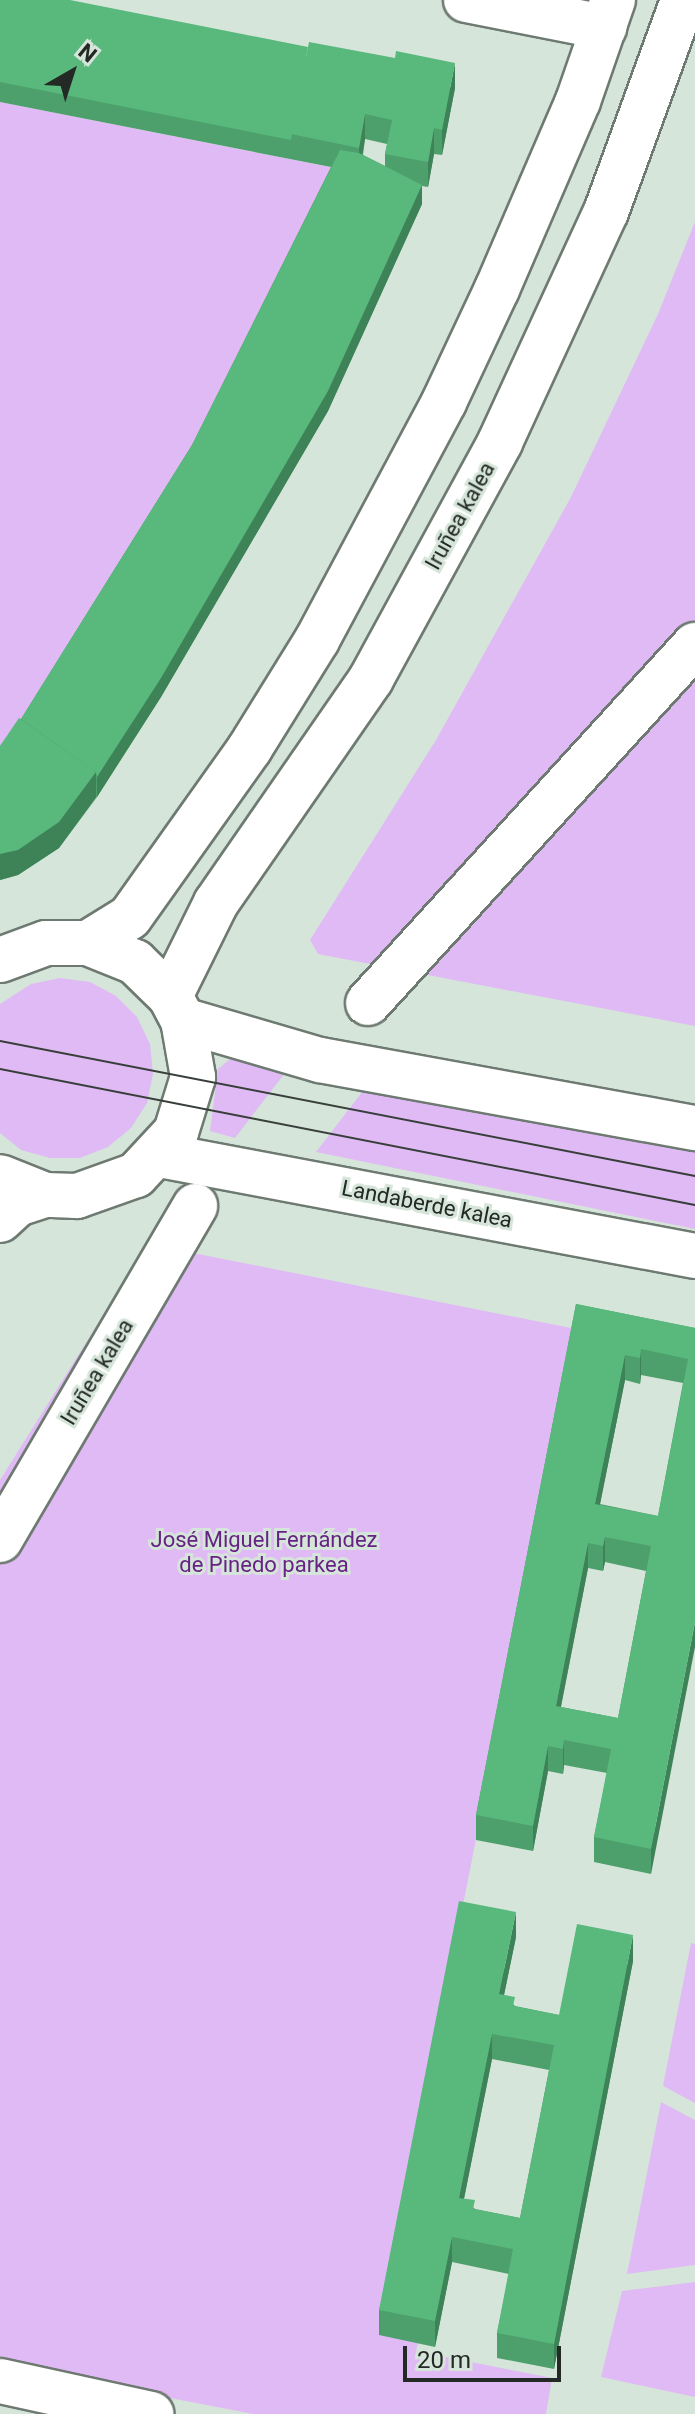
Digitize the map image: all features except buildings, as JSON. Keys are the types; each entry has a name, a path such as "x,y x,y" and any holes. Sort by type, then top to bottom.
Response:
{"street":[{"path":"88,943 130,917 250,748 317,640 444,402 497,289 608,14 466,0"},
{"name":"Iruñea kalea","path":"177,1008 216,903 371,679 500,442 606,212 683,0"},
{"path":"368,1003 594,762 695,645"},
{"path":"0,960 46,943 88,943 135,962 177,1008 320,1060 695,1128"},
{"path":"0,1220 17,1204 45,1195 107,1189 136,1175 159,1155 188,1106 193,1077 177,1008"},
{"name":"Landaberde kalea","path":"159,1155 695,1256"},
{"path":"0,1177 45,1195"},
{"name":"Iruñea kalea","path":"0,1540 195,1206"},
{"path":"0,2381 151,2414"}],"green space":[{"path":"0,102 340,169 245,366 0,771"},
{"path":"695,222 695,1026 318,954 310,940 436,740 571,497 658,314"},
{"path":"60,978 90,982 116,996 137,1017 150,1044 153,1074 147,1103 131,1128 108,1147 80,1158 50,1158 21,1150 0,1133 0,1004 31,984"},
{"path":"230,1059 288,1069 235,1138 210,1131 218,1069"},
{"path":"366,1087 695,1152 695,1229 316,1152"},
{"name":"José Miguel Fernández de Pinedo parkea","path":"148,1244 576,1329 379,2334 418,2343 416,2351 552,2378 546,2414 253,2414 0,2365 0,1480"},
{"path":"691,1943 695,1944 695,2103 663,2086"},
{"path":"661,2102 695,2120 695,2265 627,2274"},
{"path":"695,2282 695,2397 601,2377 622,2291"}],"tram line":[{"path":"0,1041 695,1176"},
{"path":"0,1069 695,1205"}]}
